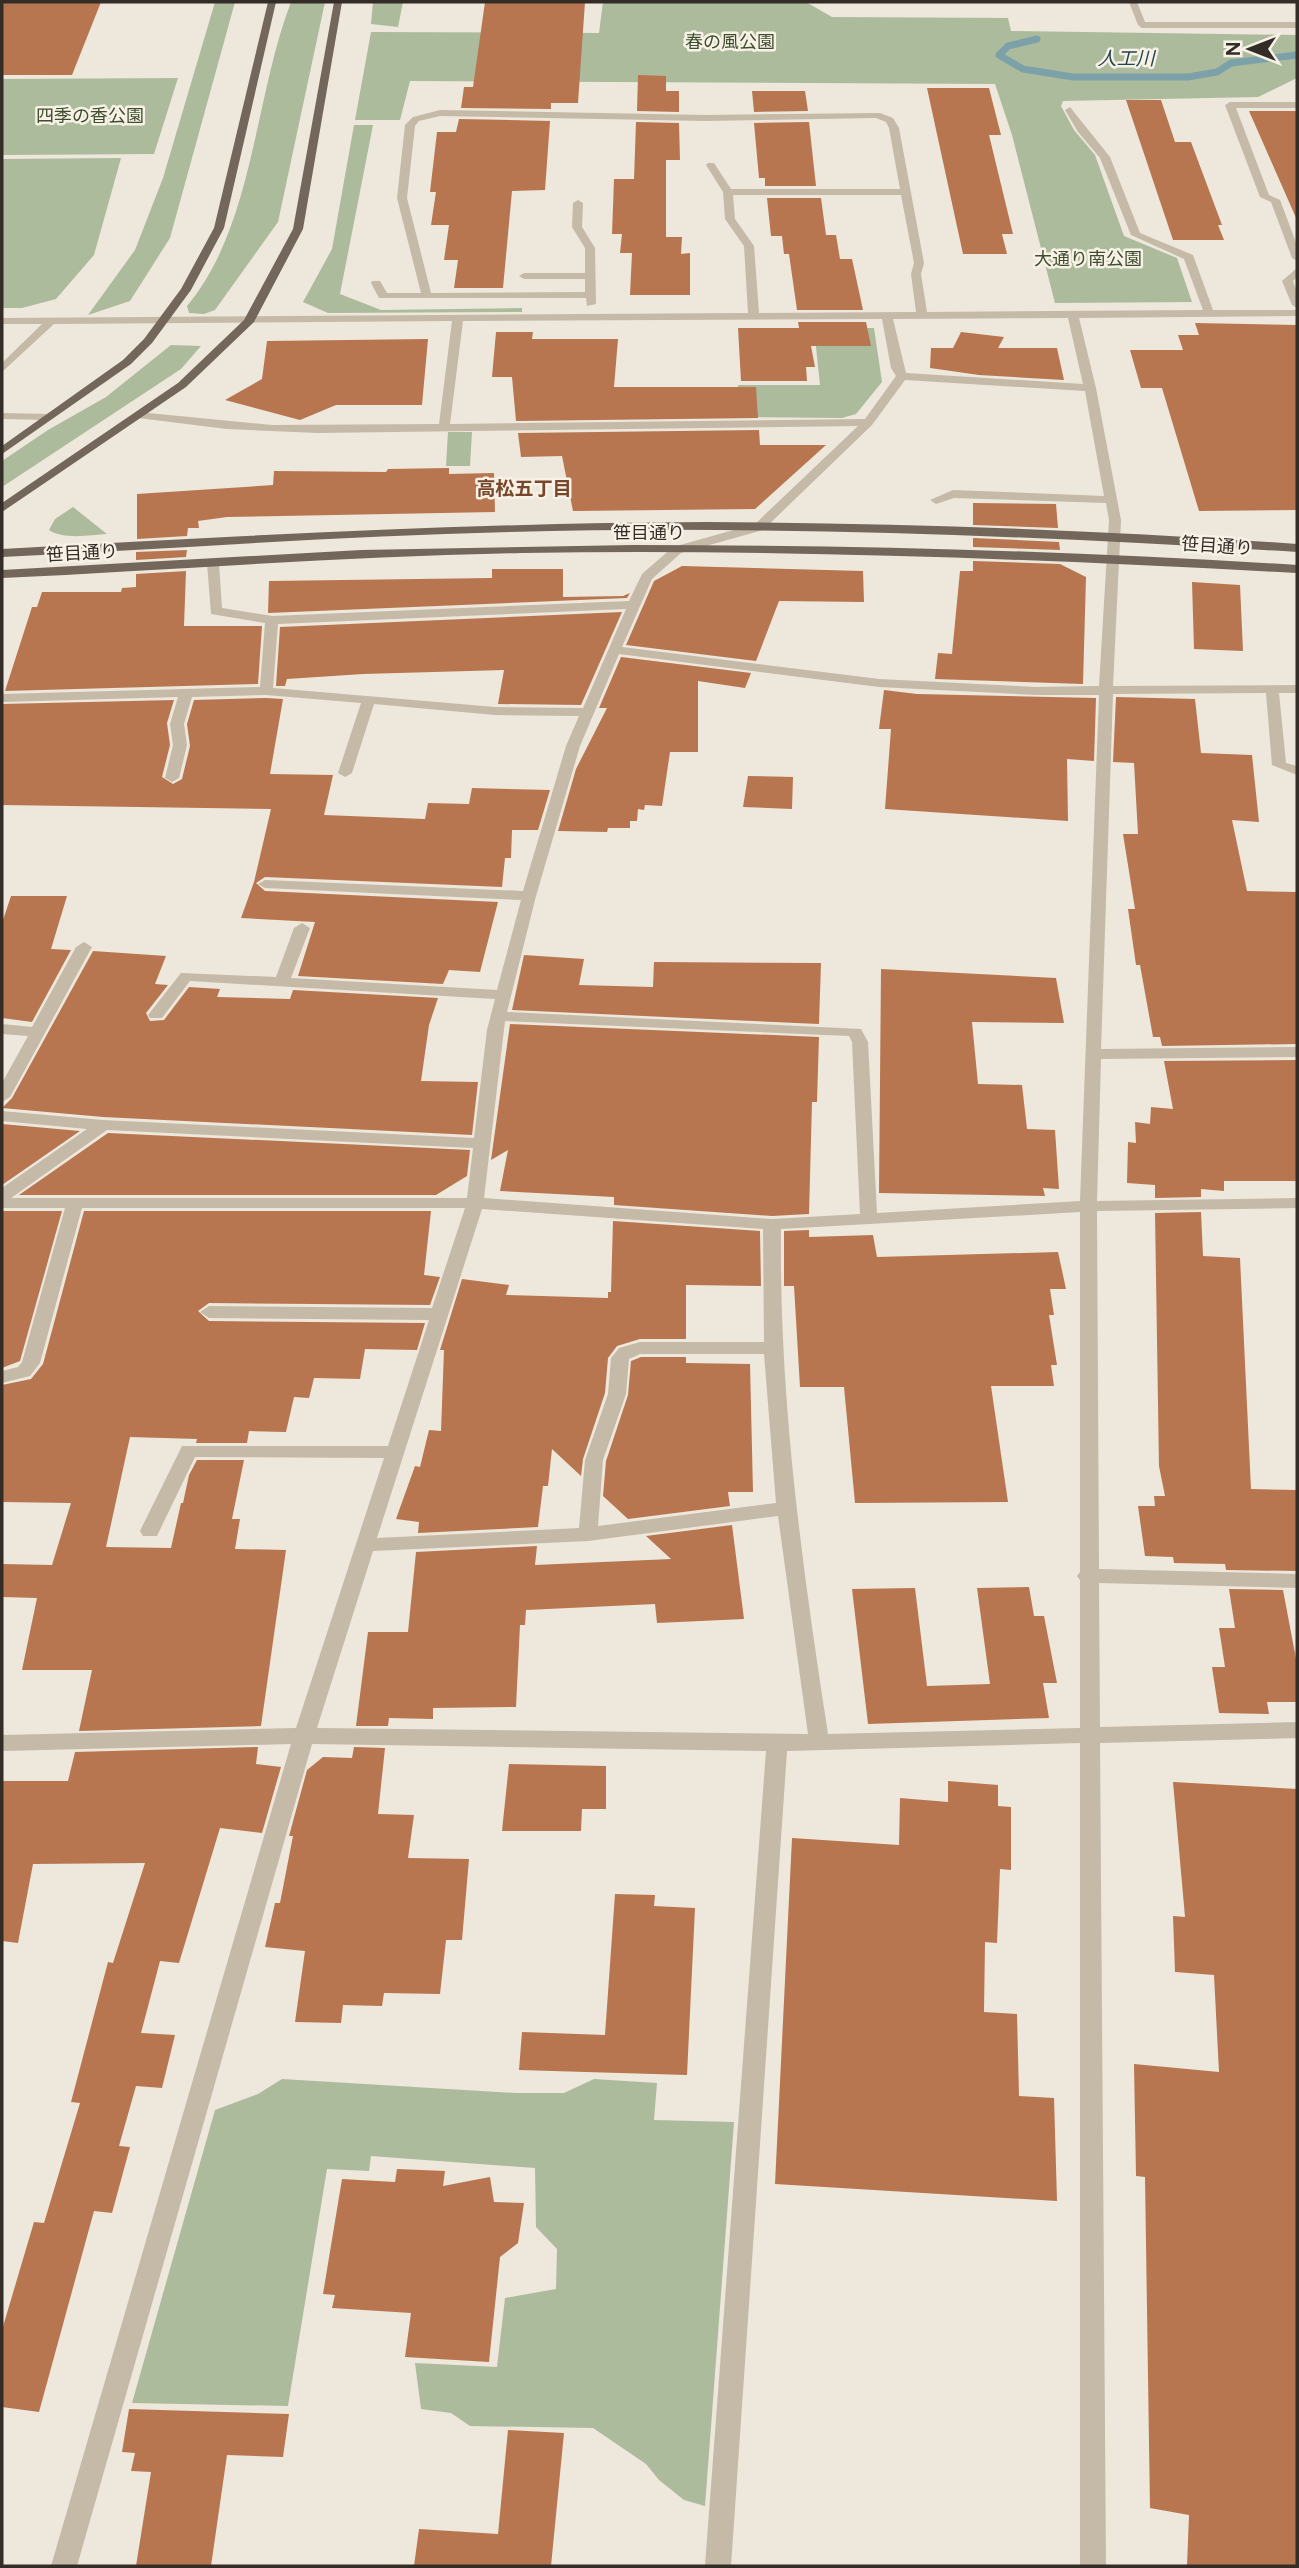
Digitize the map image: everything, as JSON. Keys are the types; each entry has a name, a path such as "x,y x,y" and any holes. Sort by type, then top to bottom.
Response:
{"main road":[{"path":"2,451 127,362 186,290 219,228 272,2"},
{"path":"2,508 182,385 250,322 298,229 338,2"},
{"name":"笹目通り","path":"2,553 428,531 759,527 1115,536 1297,548"},
{"name":"笹目通り","path":"2,574 408,552 677,550 895,550 1114,557 1297,569"}],"street":[{"path":"1133,2 1142,25 1297,25"},
{"path":"1297,105 1230,105 1265,197 1275,200 1297,258"},
{"path":"1070,110 1081,130 1105,157 1136,235 1189,257 1209,313"},
{"path":"427,296 402,198 411,125 427,115 706,118 877,115 890,120 894,128 919,263 916,274 922,314"},
{"path":"712,165 728,192 730,219 749,246 754,316"},
{"path":"728,192 905,191"},
{"path":"578,203 577,227 590,248 590,318"},
{"path":"1297,271 1287,281 1297,305"},
{"path":"524,276 592,276"},
{"path":"376,283 383,296 591,295"},
{"path":"1072,313 1090,388 1115,536 1106,690 1088,1206 1087,1576 1093,2566"},
{"path":"2,321 250,322 887,314 1297,313"},
{"path":"887,314 897,369 902,376"},
{"path":"444,427 458,320"},
{"path":"2,369 51,321"},
{"path":"902,376 1090,388"},
{"path":"64,2566 304,1737 475,1203 499,1016 529,896 573,746 617,650 646,577 677,550 759,527 868,423 902,376"},
{"path":"138,415 240,427 444,427 644,422 868,423"},
{"path":"2,416 49,417"},
{"path":"936,500 953,494 1111,500"},
{"path":"214,563 216,611 272,620 635,606"},
{"path":"266,691 272,620"},
{"path":"617,650 879,683 1036,691 1297,689"},
{"path":"1272,689 1279,765 1297,771"},
{"path":"2,698 266,691 495,711 588,712"},
{"path":"172,778 180,745 177,723 186,693"},
{"path":"345,773 369,699"},
{"path":"265,884 529,896"},
{"path":"282,982 302,928"},
{"path":"2,1097 85,947"},
{"path":"156,1015 186,976 504,995"},
{"path":"499,1016 855,1032 860,1042 869,1216"},
{"path":"2,1029 37,1032"},
{"path":"1094,1054 1297,1052"},
{"path":"2,1116 103,1125 482,1143"},
{"path":"2,1196 103,1125"},
{"path":"2,1203 475,1203 772,1224 869,1216 1088,1206 1297,1203"},
{"path":"2,1377 24,1372 31,1363 75,1204"},
{"path":"772,1224 769,1309 784,1510 819,1740"},
{"path":"209,1312 440,1314"},
{"path":"588,1534 594,1460 617,1394 620,1358 625,1352 640,1348 772,1348"},
{"path":"150,1531 190,1451 395,1451"},
{"path":"365,1545 588,1534 784,1510"},
{"path":"1087,1576 1297,1581"},
{"path":"2,1743 304,1737 777,1743 1297,1730"},
{"path":"718,2566 777,1743"}],"green space":[{"path":"215,2 235,2 170,238 130,301 88,315 135,250 163,178"},
{"path":"291,2 325,2 278,222 215,310 204,314 189,313 187,306 209,274 240,200 279,39"},
{"path":"373,2 403,2 398,27 371,24"},
{"name":"春の風公園","path":"603,2 806,2 832,17 1008,18 1011,31 1297,35 1297,78 1258,97 1063,101 1061,106 1074,130 1095,155 1124,236 1177,258 1192,302 1055,303 1012,135 995,84 410,81 400,120 355,120 371,32 599,33"},
{"name":"四季の香公園","path":"178,78 154,154 2,155 2,79"},
{"path":"354,125 373,125 340,294 381,310 522,308 522,312 328,313 303,302 332,249"},
{"path":"121,158 94,255 56,299 22,308 2,308 2,159"},
{"path":"814,328 874,328 882,382 856,414 842,418 740,417 738,385 820,385"},
{"path":"171,345 201,346 181,369 2,487 2,461 48,430 106,397"},
{"path":"448,432 472,432 470,466 446,466"},
{"path":"73,507 107,534 69,536 49,530 55,519"},
{"path":"282,2079 516,2093 564,2093 594,2079 657,2083 654,2120 734,2122 705,2506 684,2500 659,2480 646,2464 593,2428 470,2426 451,2413 421,2409 415,2363 497,2367 505,2298 556,2289 557,2249 536,2227 535,2168 371,2156 369,2171 327,2169 288,2406 132,2403 215,2110 258,2094"}],"building":[{"path":"2,2 101,2 72,75 2,75"},
{"path":"485,2 585,2 578,103 551,103 551,109 461,108 464,87 473,87"},
{"path":"638,75 666,76 666,91 679,91 679,112 637,111"},
{"path":"927,88 989,88 1001,135 989,135 1013,234 1002,234 1007,254 963,254"},
{"path":"752,91 805,91 808,111 754,112"},
{"path":"1126,100 1161,100 1175,142 1191,142 1222,225 1218,225 1224,240 1173,240"},
{"path":"1249,111 1297,111 1297,220"},
{"path":"459,119 550,121 545,190 512,191 503,288 454,288 458,260 444,260 449,225 431,225 436,192 430,192 437,132 456,132"},
{"path":"636,122 679,123 680,160 666,160 666,237 682,237 681,254 690,253 690,295 630,295 632,253 620,253 622,234 612,234 614,179 634,179"},
{"path":"809,122 816,186 765,186 765,178 759,178 754,123"},
{"path":"767,198 821,198 826,235 836,235 840,259 852,259 863,310 797,310 789,254 784,254 782,236 771,236"},
{"path":"798,322 866,322 871,346 811,346 815,367 806,367 807,381 741,381 738,328 799,328"},
{"path":"1195,323 1297,325 1297,510 1199,511 1162,388 1141,388 1130,350 1183,350 1178,335 1199,335"},
{"path":"496,332 533,332 532,339 618,339 614,387 756,387 758,418 516,421 512,377 492,377"},
{"path":"961,332 1004,337 998,348 1057,348 1064,380 979,375 930,368 931,348 953,348"},
{"path":"428,339 422,405 336,405 300,420 225,400 262,379 267,341"},
{"path":"759,430 760,445 826,445 755,509 573,511 562,456 521,457 518,433"},
{"path":"449,468 449,474 494,473 495,512 227,517 198,521 199,528 188,528 187,536 137,539 137,494 273,485 274,471 386,472 388,469"},
{"path":"973,503 1056,504 1058,528 973,525"},
{"path":"973,538 1059,542 1060,550 973,547"},
{"path":"187,550 186,557 136,560 136,552"},
{"path":"973,561 1060,564 1086,577 1083,684 935,679 938,653 952,654 960,571 973,571"},
{"path":"682,566 863,571 864,602 779,601 756,661 626,645 654,581"},
{"path":"492,569 563,569 563,597 623,596 630,593 627,598 268,613 269,581 492,578"},
{"path":"186,571 184,626 262,626 258,684 5,691 32,607 37,607 42,592 121,592 122,588 136,587 136,574"},
{"path":"1192,582 1240,585 1243,651 1194,649"},
{"path":"622,612 581,705 498,704 504,670 287,679 285,686 276,686 280,627"},
{"path":"621,657 751,673 745,688 698,681 698,752 670,752 662,806 645,805 644,810 638,809 637,821 630,821 630,828 608,828 607,832 558,831 576,769 607,708 599,708"},
{"path":"884,690 917,694 1096,698 1094,761 1067,759 1068,821 885,809 891,729 879,729"},
{"path":"1116,697 1195,699 1201,753 1252,755 1259,822 1232,820 1247,891 1297,892 1297,1044 1162,1046 1160,1037 1153,1037 1140,965 1136,965 1128,909 1135,909 1123,834 1138,834 1134,763 1113,762"},
{"path":"283,699 270,774 333,775 324,815 425,819 428,803 469,804 472,788 550,790 538,830 512,830 511,858 505,858 502,887 265,877 256,883 265,891 498,902 480,972 449,970 443,984 298,976 315,922 241,918 254,882 271,809 2,805 2,704 174,700 167,723 170,745 162,777 173,784 182,779 190,746 187,724 194,700"},
{"path":"748,776 793,777 792,809 743,807"},
{"path":"11,896 67,896 51,949 71,950 32,1022 2,1018 2,923"},
{"path":"93,951 166,956 155,984 168,985 146,1013 150,1021 164,1020 189,987 220,989 217,997 290,999 293,990 438,998 429,1025 421,1081 478,1082 472,1135 103,1117 2,1108 12,1098"},
{"path":"524,955 584,959 579,985 653,987 654,962 821,963 819,1024 512,1010"},
{"path":"881,969 1056,978 1064,1023 972,1022 978,1084 1022,1085 1027,1129 1055,1130 1059,1189 1043,1188 1045,1196 879,1193"},
{"path":"510,1024 819,1037 817,1102 812,1102 809,1214 772,1216 614,1205 614,1197 500,1191 508,1150 491,1160"},
{"path":"1297,1060 1297,1181 1224,1181 1224,1191 1201,1189 1201,1197 1155,1198 1155,1185 1127,1183 1128,1142 1136,1143 1135,1122 1150,1124 1151,1107 1173,1109 1164,1061"},
{"path":"2,1124 80,1131 2,1185"},
{"path":"108,1133 470,1150 467,1176 436,1195 19,1195"},
{"path":"2,1211 62,1211 20,1361 2,1368"},
{"path":"84,1211 431,1211 424,1275 440,1277 430,1305 209,1303 198,1311 209,1321 425,1323 417,1350 365,1349 360,1379 314,1378 309,1398 294,1397 286,1432 249,1431 247,1443 196,1443 197,1439 130,1437 106,1547 171,1548 189,1475 197,1460 244,1460 232,1519 240,1519 235,1549 286,1550 261,1726 79,1731 92,1670 22,1670 37,1598 2,1597 2,1564 52,1565 71,1503 2,1502 2,1385 31,1379 43,1364"},
{"path":"1201,1212 1203,1256 1240,1258 1251,1489 1297,1490 1297,1571 1226,1570 1225,1564 1174,1563 1173,1557 1145,1556 1138,1506 1155,1506 1154,1496 1165,1496 1159,1466 1155,1213"},
{"path":"613,1221 760,1231 761,1286 686,1285 686,1339 640,1339 617,1346 608,1358 605,1393 583,1459 581,1476 552,1449 548,1486 543,1486 538,1527 418,1533 419,1522 396,1519 415,1466 420,1467 429,1430 441,1431 444,1350 440,1350 462,1279 509,1285 506,1295 608,1298 608,1292 611,1292"},
{"path":"809,1230 809,1237 873,1235 877,1257 1058,1252 1066,1289 1050,1289 1054,1315 1049,1315 1057,1365 1051,1365 1054,1386 991,1386 1008,1502 855,1503 844,1387 800,1387 794,1286 784,1286 784,1231"},
{"path":"641,1357 686,1357 686,1363 750,1364 753,1492 728,1492 730,1506 628,1519 603,1496 606,1461 628,1395 631,1361"},
{"path":"732,1525 744,1619 657,1623 655,1604 526,1610 525,1625 520,1625 516,1707 433,1708 433,1719 389,1718 388,1726 356,1726 368,1632 408,1632 416,1552 537,1546 535,1565 671,1559 646,1536"},
{"path":"1029,1587 1034,1616 1044,1616 1057,1683 1043,1683 1049,1718 868,1724 852,1589 915,1588 927,1686 990,1684 977,1588"},
{"path":"1229,1589 1283,1590 1297,1664 1297,1702 1267,1702 1269,1714 1219,1713 1212,1667 1225,1667 1219,1628 1235,1628"},
{"path":"258,1747 256,1764 281,1767 262,1833 220,1828 179,1963 160,1961 141,2033 175,2035 162,2088 136,2086 119,2146 130,2147 112,2213 94,2211 39,2412 2,2407 2,2330 34,2222 44,2223 80,2103 71,2102 108,1962 113,1963 145,1863 33,1864 18,1943 2,1941 2,1781 68,1781 75,1752"},
{"path":"354,1747 385,1748 378,1814 414,1815 408,1858 469,1859 462,1940 446,1940 440,1994 384,1993 382,2006 343,2005 341,2023 295,2022 305,1951 265,1947 275,1903 280,1903 293,1836 289,1836 307,1770 323,1757 352,1758"},
{"path":"509,1764 606,1766 606,1809 582,1809 581,1831 502,1831"},
{"path":"948,1781 998,1785 998,1806 1011,1807 1011,1870 1000,1869 997,1943 985,1942 984,2012 1017,2014 1019,2096 1054,2098 1057,2201 775,2184 792,1838 899,1845 900,1798 948,1802"},
{"path":"1173,1782 1297,1789 1297,2566 1187,2566 1189,2515 1150,2508 1145,2177 1136,2176 1134,2064 1219,2072 1214,1975 1175,1972 1173,1916 1185,1917"},
{"path":"615,1894 655,1895 654,1906 695,1908 687,2075 519,2070 522,2032 605,2035"},
{"path":"397,2169 445,2171 443,2186 490,2177 494,2202 524,2203 518,2243 500,2257 489,2362 405,2357 411,2313 332,2308 335,2295 323,2294 342,2179 395,2182"},
{"path":"129,2409 289,2414 283,2457 227,2455 211,2566 136,2566 151,2472 131,2471 135,2453 122,2452"},
{"path":"508,2430 564,2433 551,2566 414,2566 419,2529 498,2534"}],"waterway":[{"name":"人工川","path":"1037,39 1008,46 999,55 1023,69 1073,77 1188,77 1217,72 1231,63 1297,55"}],"district":[{"name":"高松五丁目","path":"524,488"}],"park label":[{"name":"大通り南公園","path":"1088,259"}]}
